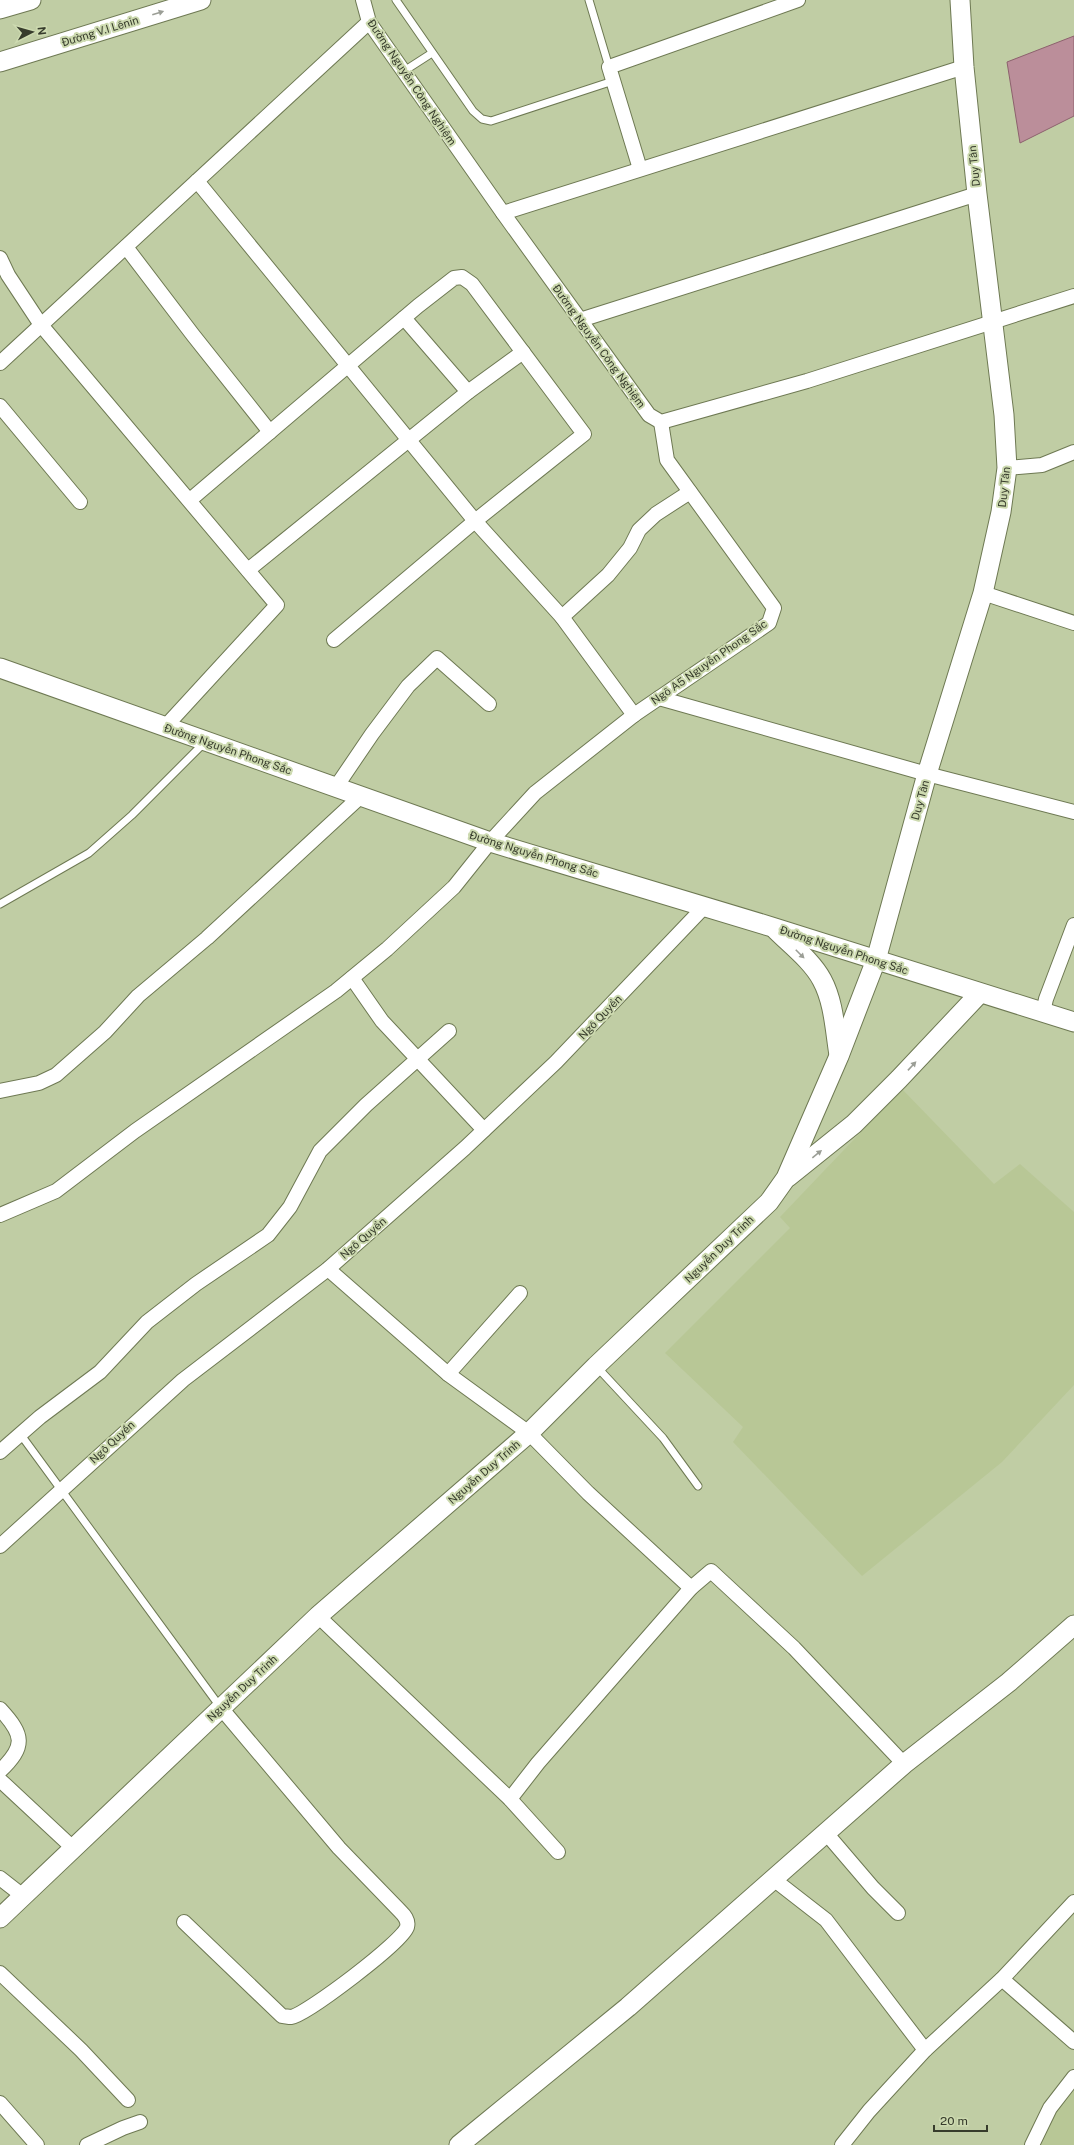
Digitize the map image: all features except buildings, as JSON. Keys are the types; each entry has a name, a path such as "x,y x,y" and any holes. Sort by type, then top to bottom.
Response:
{"street":[{"path":"0,9 31,0"},
{"name":"Đường Nguyễn Công Nghiệm","path":"363,0 370,22 503,213 649,415 661,422"},
{"path":"640,169 609,67 798,0"},
{"name":"Duy Tân","path":"876,960 927,774 983,593 1001,512 1007,468 1004,415 977,194 964,67 960,0"},
{"name":"Đường V.I Lênin","path":"0,62 190,2"},
{"path":"0,363 370,22"},
{"path":"503,213 964,67"},
{"path":"197,181 475,521 562,617 634,715"},
{"path":"580,320 977,194"},
{"path":"126,247 270,432"},
{"path":"0,258 8,275 41,325 277,605 165,727"},
{"path":"190,500 404,318 454,278 462,277 472,284 584,434 475,521 334,640"},
{"path":"661,422 807,381 1074,296"},
{"path":"404,318 468,392"},
{"path":"248,570 468,392 523,352"},
{"path":"0,406 80,502"},
{"name":"Ngõ A5 Nguyễn Phong Sắc","path":"0,1215 56,1191 135,1132 352,978 387,949 454,887 490,842 535,793 634,715 769,623 774,608 667,460 661,422"},
{"path":"1007,468 1042,465 1074,452"},
{"path":"562,617 608,575 630,548 639,530 656,514 690,492"},
{"path":"983,593 1074,623"},
{"path":"336,787 372,734 408,686 437,658 490,704"},
{"name":"Đường Nguyễn Phong Sắc","path":"0,668 490,842 705,906 1074,1022"},
{"path":"659,698 927,774 1074,812"},
{"path":"0,1091 39,1083 56,1075 105,1032 138,996 207,938 361,796"},
{"name":"Ngô Quyền","path":"0,1546 61,1491 129,1426 182,1380 328,1268 484,1130 556,1062 705,906"},
{"path":"1043,1012 1046,999 1074,925"},
{"path":"772,927 808,962 822,980 830,1006 839,1056"},
{"name":"Nguyễn Duy Trinh","path":"0,1918 318,1616 529,1433 596,1366 769,1202 786,1178 839,1056 876,960"},
{"path":"352,978 382,1022 416,1060 484,1130"},
{"path":"786,1178 854,1124 899,1079 980,993"},
{"path":"0,1452 40,1417 100,1372 147,1322 196,1284 268,1235 290,1207 320,1151 416,1060 449,1031"},
{"path":"328,1268 448,1374 529,1433 588,1493 691,1588"},
{"path":"448,1374 520,1293"},
{"path":"510,1799 538,1763 691,1588 711,1571 794,1648 904,1764"},
{"path":"318,1616 510,1799 558,1852"},
{"path":"459,2145 628,2007 772,1878 826,1833 904,1764 1009,1682 1074,1625"},
{"path":"184,1922 282,2016 292,2017 308,2009 379,1957 403,1935 408,1926 407,1919 339,1848 221,1708"},
{"path":"0,1709 16,1730 19,1740 18,1750 13,1758 0,1771"},
{"path":"0,1780 72,1848"},
{"path":"826,1833 873,1888 898,1913"},
{"path":"0,1878 23,1896"},
{"path":"772,1878 826,1920 925,2050"},
{"path":"842,2145 868,2111 925,2050 1002,1978 1074,1902"},
{"path":"0,1972 81,2050 128,2100"},
{"path":"1002,1978 1074,2042"},
{"path":"1032,2145 1050,2108 1074,2077"},
{"path":"0,2103 37,2145"},
{"path":"87,2145 123,2128 140,2122"}],"lane":[{"path":"396,0 473,112 482,119 492,121 613,81"},
{"path":"589,0 609,67"},
{"path":"404,71 432,53"},
{"path":"0,904 89,853 132,815 205,741"},
{"path":"596,1366 663,1438 698,1486"},
{"path":"20,1435 221,1708"}],"shaded area":[{"path":"902,1089 994,1184 1020,1164 1074,1212 1074,1385 1002,1462 862,1576 733,1442 743,1427 665,1353 790,1228 780,1217"},
{"path":"1074,2078 1074,2145 1025,2145 1051,2093 1065,2079"}]}
